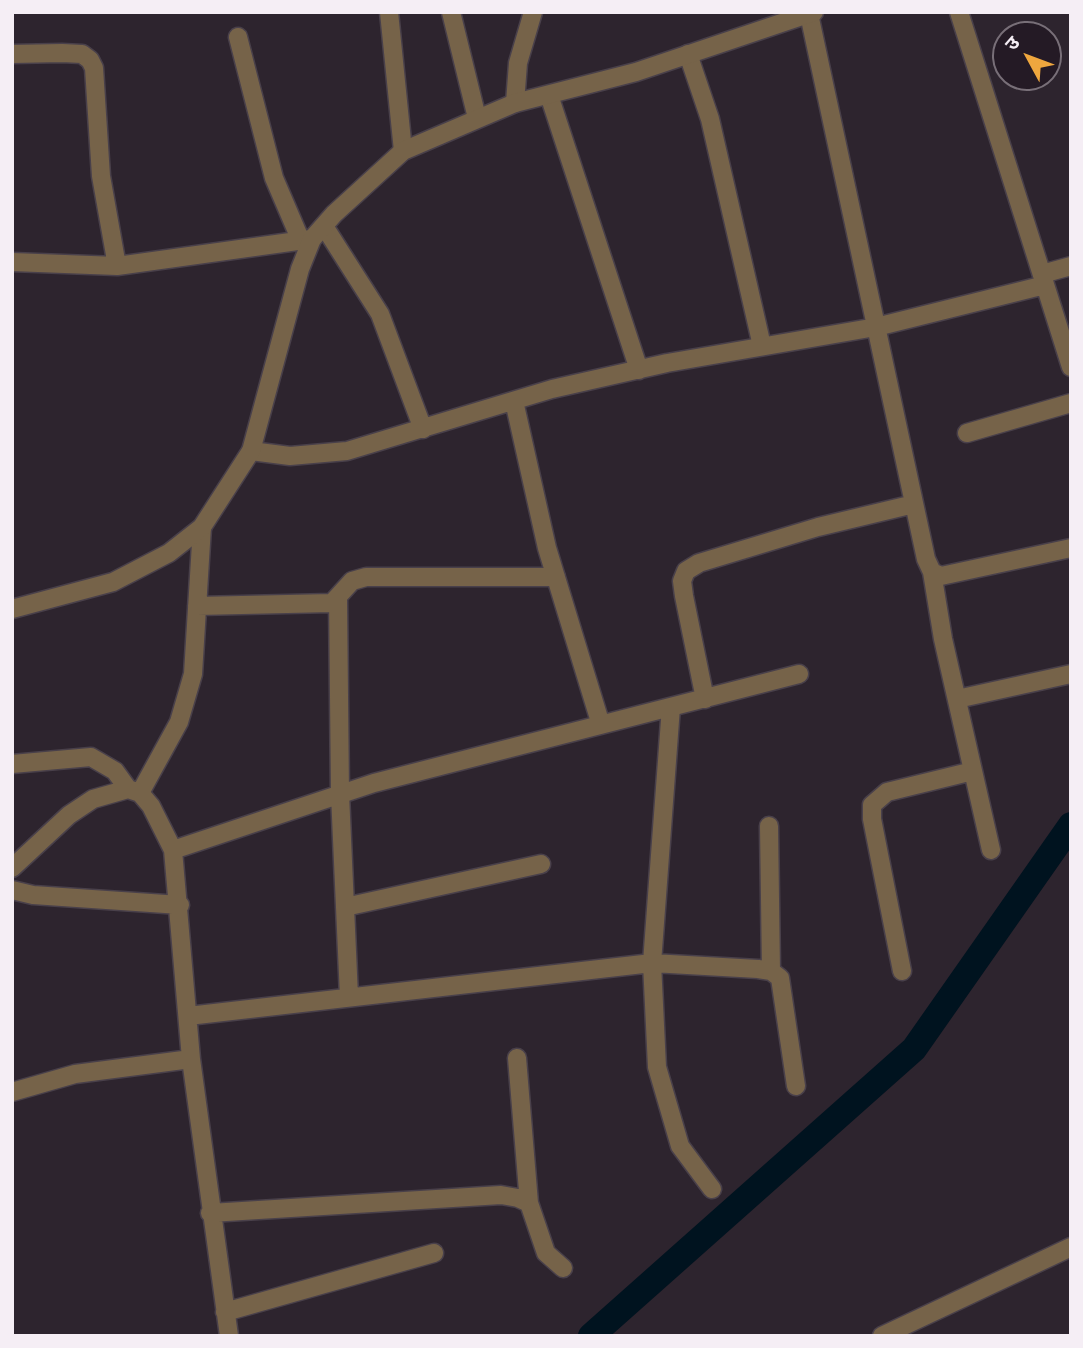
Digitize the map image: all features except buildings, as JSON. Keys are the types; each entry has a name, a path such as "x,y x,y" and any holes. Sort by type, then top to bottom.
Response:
{"street":[{"path":"389,12 403,151"},
{"path":"451,12 477,118"},
{"path":"515,103 517,63 533,12"},
{"path":"959,12 1071,367"},
{"path":"12,609 113,582 169,554 202,527 251,451 296,282 312,235 403,151 515,103 636,72 811,13 914,504 932,572 991,850"},
{"path":"238,37 274,178 312,235 380,314 423,429"},
{"path":"12,54 82,54 90,60 94,68 101,176 117,265"},
{"path":"688,54 710,119 762,346"},
{"path":"548,95 639,370"},
{"path":"12,262 117,265 312,235"},
{"path":"251,451 290,456 328,455 514,401 639,370 876,327 1044,279 1071,266"},
{"path":"514,401 556,577 601,725"},
{"path":"967,433 1071,402"},
{"path":"705,699 684,596 682,581 686,571 699,563 818,527 914,504"},
{"path":"12,868 69,815 93,799 134,791 179,722 193,674 202,527"},
{"path":"932,572 940,576 1071,548"},
{"path":"197,606 332,603 352,581 366,577 556,577"},
{"path":"338,597 340,794 349,997"},
{"path":"173,850 340,794 799,674"},
{"path":"957,699 1071,674"},
{"path":"671,707 652,963 657,1067 680,1146 712,1189"},
{"path":"12,764 91,757 115,771 151,806 173,850 180,905 191,1059 229,1336"},
{"path":"902,971 872,819 872,805 887,792 973,771"},
{"path":"769,826 771,971"},
{"path":"345,907 541,864"},
{"path":"12,890 33,895 180,905"},
{"path":"188,1016 652,963 771,971 780,978 783,988 796,1086"},
{"path":"517,1058 529,1203 546,1253 563,1268"},
{"path":"12,1092 75,1074 191,1059"},
{"path":"211,1213 501,1195 529,1203"},
{"path":"882,1336 1071,1247"},
{"path":"225,1312 434,1254"}],"waterway":[{"path":"591,1336 914,1049 1071,825"}]}
